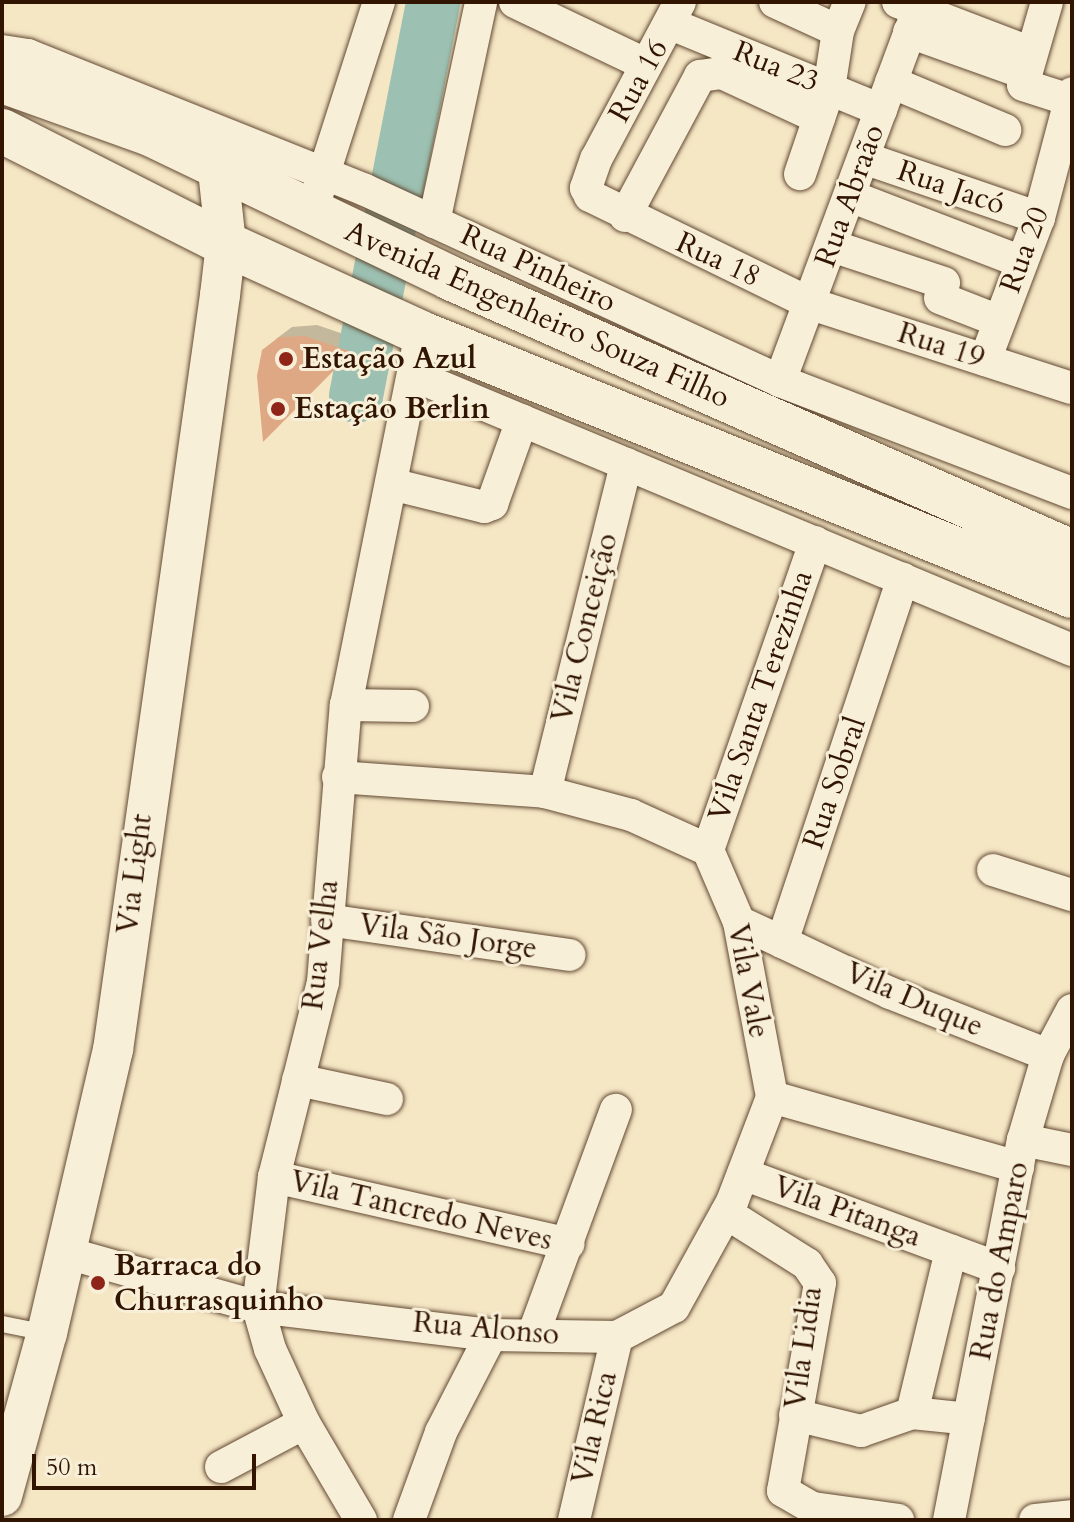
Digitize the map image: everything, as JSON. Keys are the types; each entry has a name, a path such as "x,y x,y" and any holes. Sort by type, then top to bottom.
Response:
{"main road":[{"name":"Avenida Engenheiro Souza Filho","path":"10,79 150,134 218,170 319,202 450,278 1072,552"},
{"name":"Avenida Engenheiro Souza Filho","path":"2,131 226,244 302,277 422,354 1072,596"}],"street":[{"path":"319,202 379,2"},
{"path":"422,216 481,2"},
{"path":"515,2 645,64"},
{"path":"775,2 844,17 824,104 800,174"},
{"path":"1027,71 1047,4"},
{"name":"Rua 16","path":"590,196 586,188 583,153 621,115 645,64 676,13"},
{"name":"Rua 23","path":"676,13 824,104"},
{"path":"908,15 1027,71 1071,96"},
{"name":"Rua Abraão","path":"780,381 886,96 908,15"},
{"name":"Rua 23","path":"663,137 692,84 710,72 824,104 886,96 1005,130"},
{"name":"Rua Pinheiro","path":"10,79 319,202 365,190 780,381 1072,493"},
{"name":"Rua 20","path":"985,360 1039,218 1071,96"},
{"path":"621,115 663,137 625,216"},
{"name":"Rua Jacó","path":"864,158 1039,218"},
{"name":"Via Light","path":"2,1496 67,1253 113,1050 226,244 218,170"},
{"name":"Rua 18","path":"590,196 625,216 811,304"},
{"path":"850,196 1022,262"},
{"path":"832,246 942,290 999,321"},
{"name":"Rua 19","path":"811,304 1071,388"},
{"path":"422,354 522,420 1072,650"},
{"name":"Rua Velha","path":"361,1520 304,1423 270,1349 258,1307 274,1177 323,982 346,705 391,484 422,354"},
{"path":"391,484 484,507 492,504 522,420"},
{"name":"Vila Conceição","path":"545,792 626,464"},
{"name":"Vila Santa Terezinha","path":"708,850 815,542"},
{"name":"Rua Sobral","path":"782,942 903,579"},
{"path":"346,705 413,706"},
{"path":"338,777 545,792 631,815 708,850"},
{"name":"Vila Vale","path":"708,850 739,922 772,1097"},
{"path":"993,870 1072,895"},
{"name":"Vila São Jorge","path":"327,920 569,955"},
{"path":"739,922 782,942"},
{"name":"Vila Duque","path":"782,942 890,993 1048,1055"},
{"name":"Rua do Amparo","path":"949,1520 1021,1154 1048,1055 1071,1012"},
{"path":"298,1080 387,1099"},
{"path":"772,1097 1021,1154 1072,1150"},
{"name":"Rua Alonso","path":"67,1253 258,1307 491,1335 617,1337 674,1307 726,1213 772,1097"},
{"path":"533,1335 616,1110"},
{"name":"Vila Pitanga","path":"743,1174 999,1268"},
{"name":"Vila Tancredo Neves","path":"274,1177 568,1244"},
{"name":"Vila Lidia","path":"726,1213 807,1264 820,1283 781,1482 790,1499 811,1514"},
{"name":"Vila Pitanga","path":"912,1413 951,1251"},
{"path":"409,1520 441,1432 491,1335"},
{"name":"Vila Rica","path":"574,1520 617,1337"},
{"path":"795,1415 852,1431 912,1413 969,1419"},
{"path":"221,1467 304,1423"},
{"path":"811,1514 898,1520"},
{"path":"1035,1520 1072,1516"}],"lane":[{"path":"2,1324 47,1333"}],"building":[{"name":"Estação Berlin","path":"305,336 352,352 263,442 257,376 262,350 279,337"}],"waterway":[{"path":"356,396 433,2"}],"place":[{"name":"Estação Azul","path":"286,359"},
{"name":"Estação Berlin","path":"278,409"},
{"name":"Barraca do Churrasquinho","path":"98,1283"}]}
